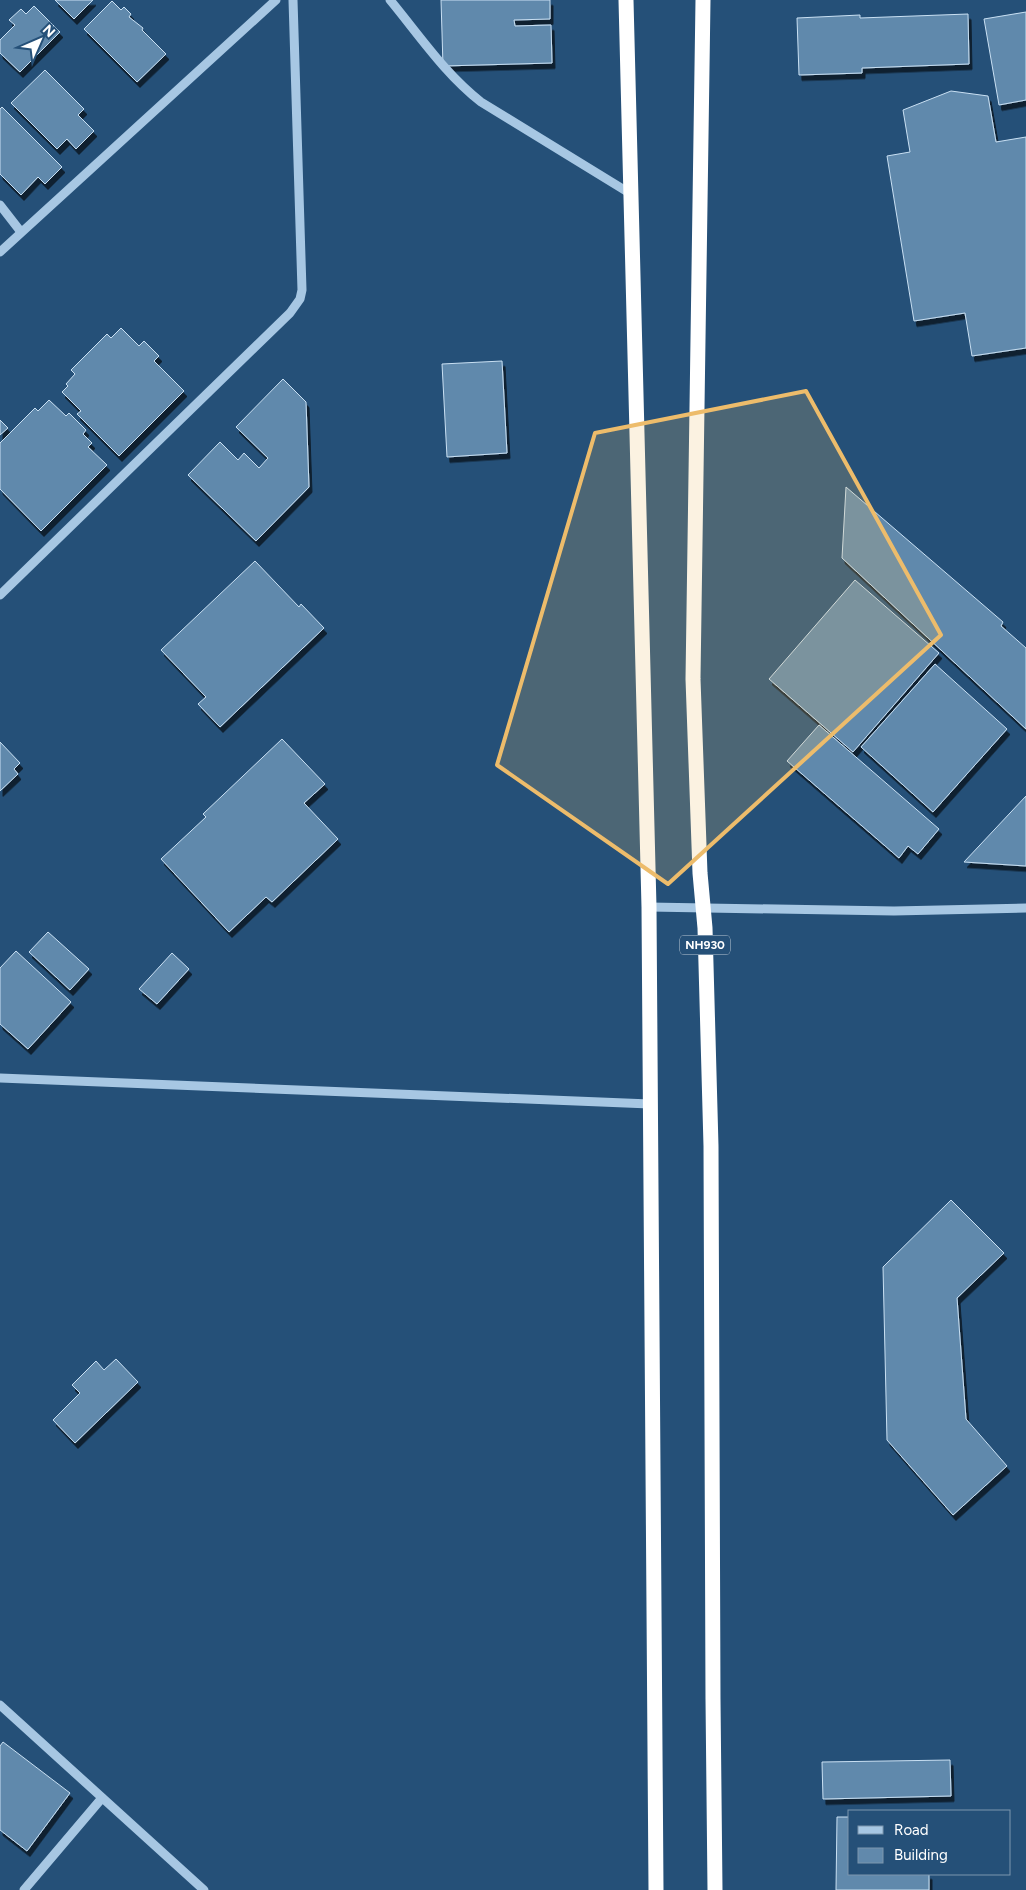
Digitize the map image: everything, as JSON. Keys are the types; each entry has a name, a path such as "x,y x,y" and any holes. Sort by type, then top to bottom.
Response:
{"highway":[{"path":"626,0 649,907 656,1890"},
{"name":"NH930","path":"703,0 693,679 712,1146 715,1890"}],"street":[{"path":"0,252 276,0"},
{"path":"0,595 290,313 300,299 302,290 293,0"},
{"path":"390,0 463,88 481,102 631,194"},
{"path":"0,205 21,232"},
{"path":"649,907 894,911 1026,908"},
{"path":"0,1078 650,1104"},
{"path":"0,1705 204,1890"},
{"path":"24,1890 102,1798"}],"highlighted area":[{"path":"806,391 941,635 668,884 497,765 595,433"}],"building":[{"path":"55,0 93,0 74,19"},
{"path":"441,0 550,0 550,19 514,20 515,26 551,25 552,63 443,66"},
{"path":"112,1 121,10 124,7 131,14 129,17 143,28 142,30 166,54 137,82 84,29"},
{"path":"34,6 60,32 20,72 0,53 0,40 15,25 9,20 21,9 26,14"},
{"path":"1026,12 1026,100 999,105 984,19"},
{"path":"968,14 969,64 862,68 862,73 799,75 797,18 860,15 860,18"},
{"path":"45,70 84,109 78,115 94,131 76,149 67,139 57,149 11,103"},
{"path":"951,91 988,96 996,142 1026,137 1026,348 972,356 965,313 914,321 887,156 910,152 903,110"},
{"path":"2,107 62,167 45,184 38,177 21,195 0,174 0,109"},
{"path":"121,328 139,346 144,341 159,356 154,361 184,391 119,456 77,414 81,411 62,392 75,374 71,370 107,334 111,338"},
{"path":"502,361 507,453 447,457 442,364"},
{"path":"283,379 306,402 309,487 256,541 188,475 220,442 238,460 244,453 259,468 268,458 236,427"},
{"path":"49,400 66,416 69,413 86,430 83,434 92,443 88,447 107,465 41,531 0,489 0,443 35,408 38,411"},
{"path":"0,420 8,428 0,435"},
{"path":"846,487 1003,622 1001,626 1026,648 1026,729 842,558"},
{"path":"255,561 299,607 301,604 324,628 220,727 198,704 206,697 161,650"},
{"path":"855,580 939,653 853,752 769,679"},
{"path":"935,664 1007,729 933,812 861,747"},
{"path":"819,725 939,829 918,854 908,846 899,858 787,761"},
{"path":"282,739 325,784 304,803 338,839 272,902 266,897 229,932 161,859 206,817 203,814"},
{"path":"0,742 20,763 14,769 18,774 0,791"},
{"path":"1026,796 1026,866 964,862"},
{"path":"48,932 89,969 70,990 29,952"},
{"path":"16,951 71,1002 28,1049 0,1024 0,968"},
{"path":"172,953 189,969 157,1004 139,989"},
{"path":"951,1200 1004,1253 957,1298 966,1419 1007,1466 953,1515 887,1440 883,1267"},
{"path":"116,1359 138,1382 75,1443 53,1420 80,1393 72,1385 96,1361 104,1370"},
{"path":"3,1742 70,1793 27,1851 0,1830 0,1746"},
{"path":"950,1760 951,1796 823,1799 822,1762"},
{"path":"837,1817 848,1817 848,1875 929,1875 929,1890 836,1890"}]}
